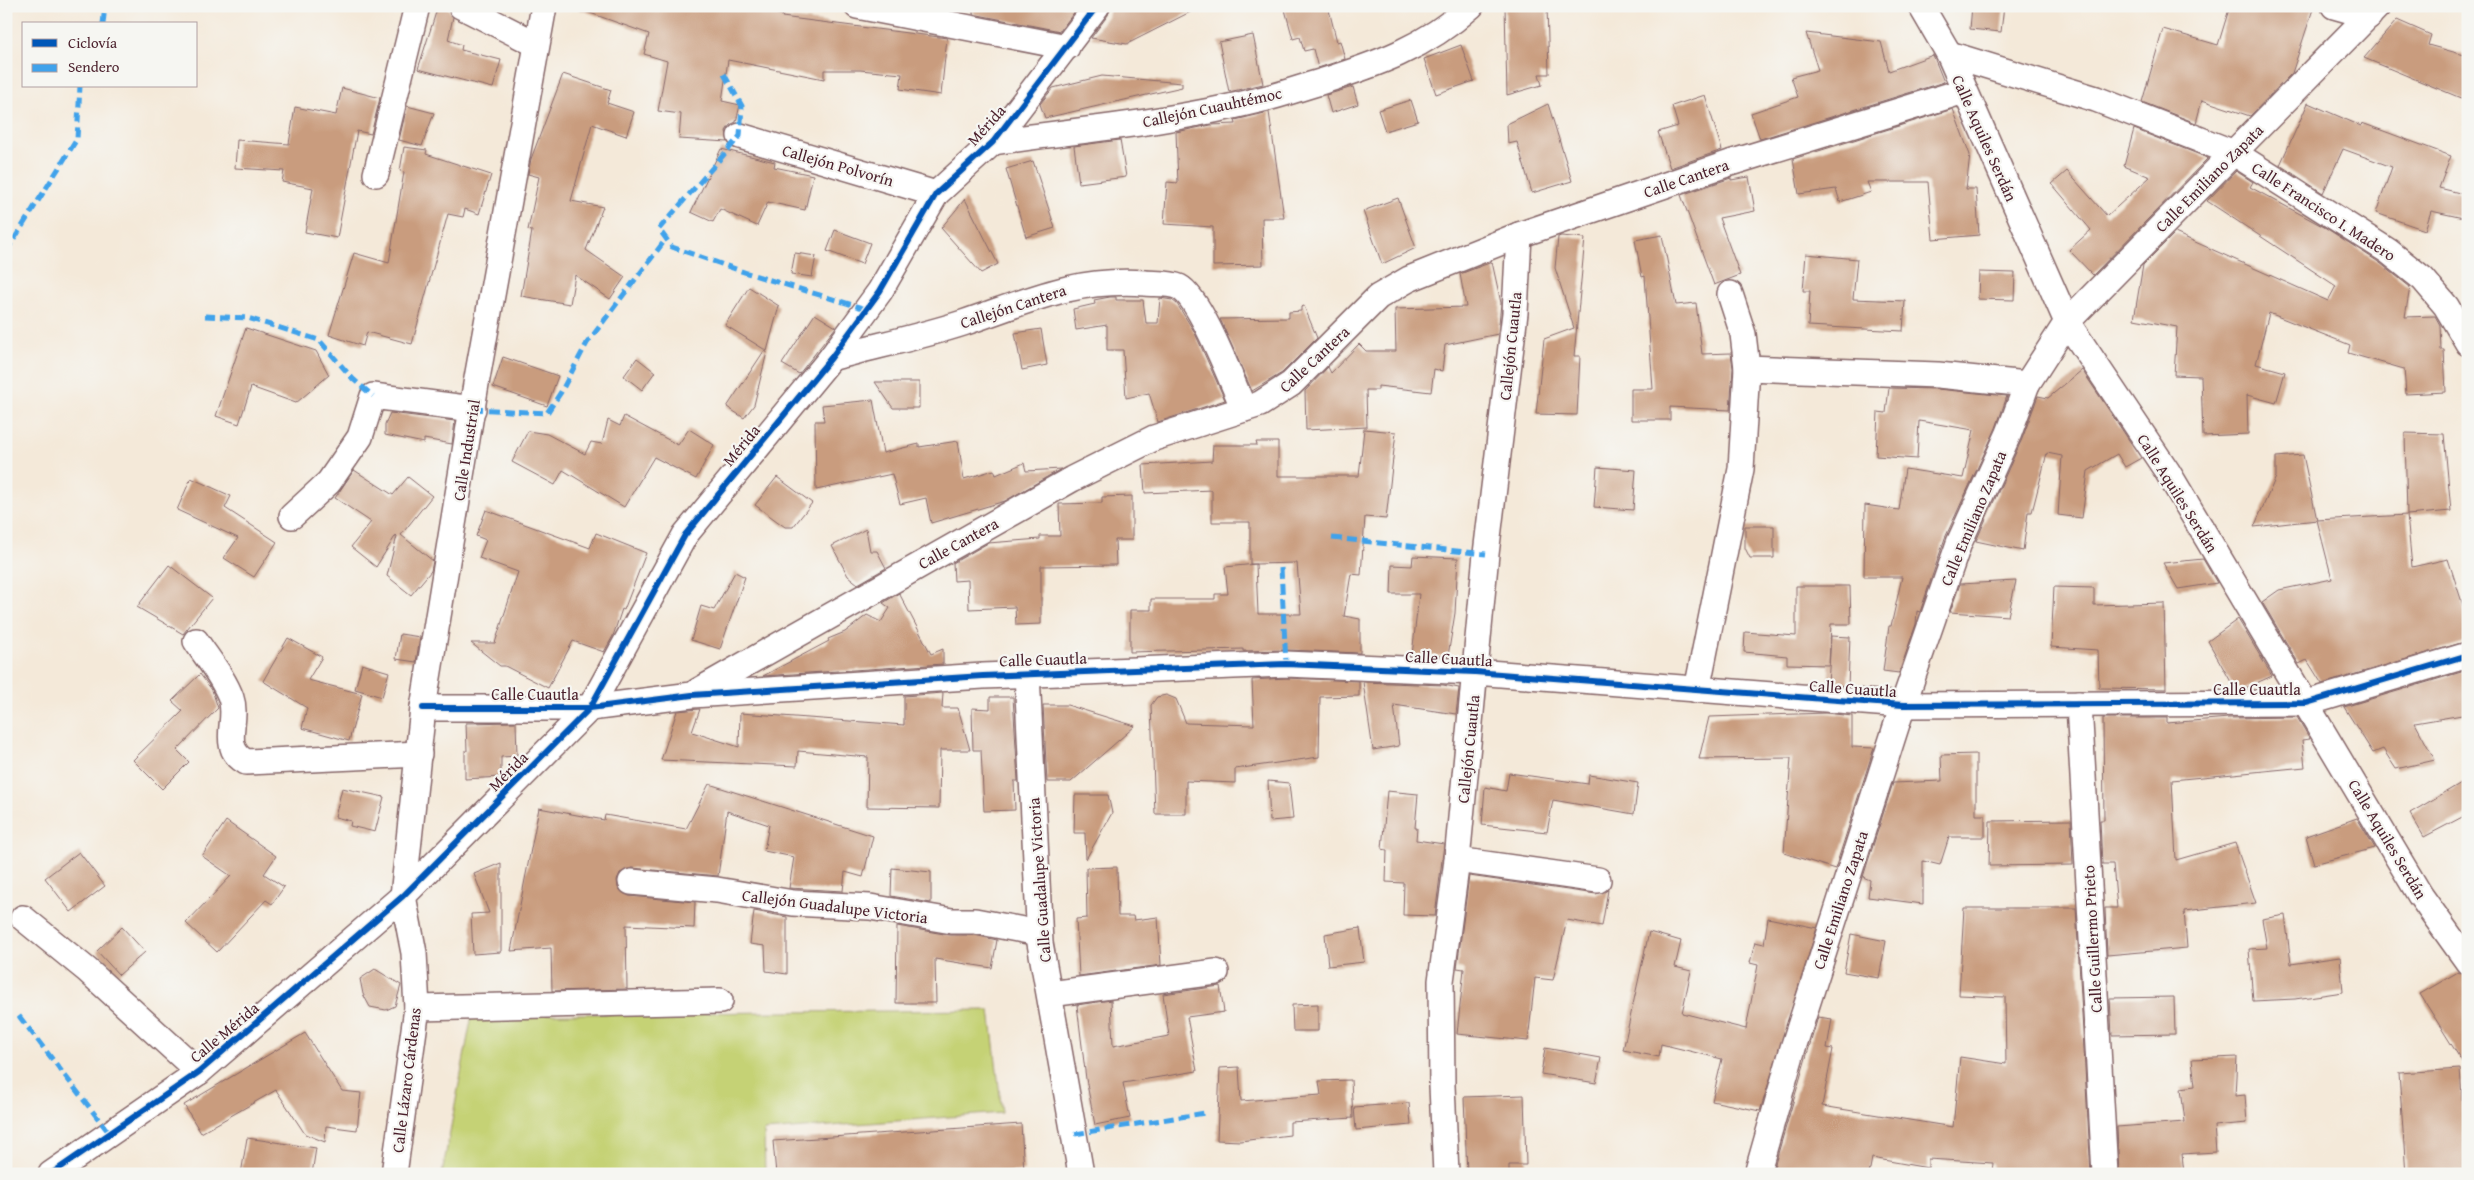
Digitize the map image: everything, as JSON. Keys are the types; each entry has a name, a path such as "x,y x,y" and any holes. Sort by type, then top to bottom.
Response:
{"street":[{"path":"376,174 417,6"},
{"path":"461,6 536,44"},
{"name":"Calle Industrial","path":"404,896 423,708 473,409 544,6"},
{"path":"857,6 1067,47"},
{"name":"Mérida","path":"404,896 590,708 685,535 831,358 880,291 936,194 993,142 1097,6"},
{"name":"Callejón Cuauhtémoc","path":"993,142 1136,124 1259,100 1360,70 1408,50 1448,27 1471,6"},
{"name":"Calle Aquiles Serdán","path":"1921,6 1949,54 2067,322 2167,471 2420,894 2468,962"},
{"path":"2334,6 2373,11"},
{"name":"Calle Emiliano Zapata","path":"1757,1174 1796,1039 1903,705 1959,543 2009,432 2027,384 2067,322 2373,11"},
{"name":"Calle Francisco I. Madero","path":"1949,54 2096,98 2234,153 2395,256 2422,279 2440,300 2468,343"},
{"name":"Calle Cantera","path":"692,695 1072,479 1154,438 1260,404 1291,384 1378,297 1409,279 1519,235 1730,163 1964,91"},
{"name":"Callejón Polvorín","path":"740,136 936,194"},
{"name":"Callejón Cuautla","path":"1446,1174 1442,1086 1441,981 1457,860 1486,554 1515,314 1519,235"},
{"name":"Callejón Cantera","path":"831,358 962,323 1033,297 1071,287 1114,280 1162,284 1178,287 1185,292 1204,318 1244,409"},
{"path":"1697,690 1741,469 1747,368 1743,334 1730,294"},
{"path":"1747,368 1938,375 2027,384"},
{"path":"292,516 329,482 360,437 373,396 473,409"},
{"path":"196,641 231,698 230,743 238,758 246,762 419,754"},
{"name":"Calle Cuautla","path":"423,708 590,708 692,695 1026,673 1286,664 1475,672 1903,705 2307,703 2468,655"},
{"name":"Calle Guadalupe Victoria","path":"1026,673 1040,933 1081,1174"},
{"name":"Calle Guillermo Prieto","path":"2079,704 2105,1174"},
{"path":"1457,860 1598,880"},
{"name":"Callejón Guadalupe Victoria","path":"631,882 717,890 793,903 870,907 952,921 975,921 1040,933"},
{"name":"Calle Lázaro Cárdenas","path":"394,1174 417,1008 414,953 404,896"},
{"name":"Calle Mérida","path":"51,1174 199,1072 404,896"},
{"path":"23,918 87,970 199,1072"},
{"path":"1050,994 1216,972"},
{"path":"417,1008 720,1001"}],"green space":[{"path":"990,1010 1002,1113 764,1131 765,1174 442,1174 472,1015"}],"building":[{"path":"438,6 447,6 453,17 448,40 462,45 461,50 501,60 493,88 418,69"},
{"path":"580,6 743,6 783,15 782,17 947,38 941,95 900,89 902,74 860,70 824,70 824,79 728,60 722,101 740,105 736,122 730,125 726,131 728,142 679,139 681,114 658,111 667,61 644,54 649,34 579,9"},
{"path":"973,6 1079,6 1060,31 973,14"},
{"path":"1111,6 1202,6 1127,44 1091,38 1108,15"},
{"path":"1284,6 1328,6 1337,42 1340,41 1345,59 1318,68 1313,49 1304,51 1300,37 1293,39"},
{"path":"1505,6 1547,6 1549,74 1539,74 1542,85 1507,95"},
{"path":"1972,6 2004,6 2001,32 1970,29"},
{"path":"2230,6 2314,6 2292,73 2250,116 2202,100 2196,123 2142,102 2163,29 2218,45"},
{"path":"2397,20 2431,35 2428,45 2468,56 2468,101 2364,58"},
{"path":"1806,33 1881,42 1889,71 1933,55 1944,82 1760,139 1751,113 1798,97 1791,77 1818,70"},
{"path":"1253,35 1263,84 1229,92 1219,42"},
{"path":"1461,45 1474,81 1436,94 1424,59"},
{"path":"563,74 611,90 607,103 634,112 626,136 592,124 571,201 603,207 586,250 625,277 610,299 575,275 570,304 521,296 532,231 528,230 539,177 528,174 531,159"},
{"path":"1102,76 1182,83 1182,87 1045,118 1040,104 1053,88"},
{"path":"1353,87 1358,104 1331,113 1326,95"},
{"path":"342,88 380,98 371,134 357,131 337,238 305,232 313,188 282,182 284,171 235,168 237,140 289,144 295,107 336,115"},
{"path":"1705,95 1722,150 1670,168 1658,132 1678,126 1672,106"},
{"path":"1411,100 1418,121 1385,131 1378,110"},
{"path":"2308,103 2361,126 2362,123 2451,156 2439,188 2468,195 2468,219 2431,211 2425,230 2376,213 2392,167 2343,149 2323,193 2280,165"},
{"path":"1548,104 1572,181 1532,193 1517,142 1508,144 1507,124"},
{"path":"407,106 434,113 422,146 399,140"},
{"path":"1953,109 1970,155 1966,189 1976,189 1979,235 1933,239 1928,182 1867,182 1871,192 1840,202 1836,189 1799,194 1793,159"},
{"path":"1269,112 1284,218 1262,218 1263,265 1213,266 1213,227 1164,224 1167,182 1178,183 1176,132 1211,125 1236,124 1235,120"},
{"path":"2134,129 2208,158 2093,275 2069,250 2091,230 2052,184 2067,171 2107,216 2150,177 2124,166"},
{"path":"1120,140 1126,177 1079,183 1074,146"},
{"path":"404,147 427,150 426,154 491,175 479,214 465,209 463,217 448,214 412,344 367,332 363,346 329,335 354,253 389,263 404,172 400,171"},
{"path":"721,149 775,162 774,167 813,175 805,210 768,202 757,226 720,209 713,222 691,212"},
{"path":"1033,161 1055,228 1026,237 1006,169"},
{"path":"2236,171 2253,182 2250,187 2326,228 2380,263 2410,287 2405,317 2435,316 2440,325 2441,350 2444,350 2446,392 2406,394 2404,369 2348,353 2350,345 2269,313 2256,364 2285,372 2276,403 2247,395 2248,434 2203,436 2201,376 2174,375 2177,327 2134,319 2143,265 2175,233 2328,301 2336,286 2207,201"},
{"path":"1749,177 1755,211 1719,218 1740,275 1714,285 1681,195 1731,178 1731,180"},
{"path":"1398,198 1416,248 1382,264 1363,211"},
{"path":"965,199 998,264 981,273 941,228"},
{"path":"835,230 870,243 862,264 827,251"},
{"path":"1662,235 1676,305 1696,303 1702,354 1731,353 1733,368 1730,410 1670,407 1670,420 1631,420 1631,389 1653,389 1645,276 1642,277 1635,240"},
{"path":"1558,237 1585,238 1574,356 1580,356 1577,415 1536,414 1544,339 1574,328 1555,268"},
{"path":"795,253 816,256 812,277 791,274"},
{"path":"1806,254 1857,259 1853,299 1905,301 1903,331 1808,326 1810,291 1803,291"},
{"path":"1492,262 1501,303 1498,334 1445,345 1442,371 1434,369 1431,392 1378,386 1378,390 1366,390 1367,427 1306,430 1305,391 1328,367 1331,373 1359,344 1366,351 1396,351 1395,309 1466,307 1460,274"},
{"path":"1979,272 2015,273 2014,300 1978,299"},
{"path":"749,287 779,306 767,351 725,325"},
{"path":"1116,297 1116,300 1143,300 1146,323 1158,323 1160,298 1172,300 1177,304 1194,331 1225,400 1158,422 1149,393 1126,398 1123,350 1107,350 1107,325 1076,330 1073,309 1095,304 1094,300"},
{"path":"1304,306 1317,338 1282,373 1252,391 1220,319 1289,318 1289,312 1301,311 1301,307"},
{"path":"815,314 836,327 799,374 782,364"},
{"path":"246,328 316,351 329,375 296,403 251,387 239,424 216,416"},
{"path":"1041,329 1047,365 1022,370 1015,333"},
{"path":"764,351 767,352 754,405 744,418 727,407"},
{"path":"503,357 558,376 547,406 493,387"},
{"path":"637,358 655,372 642,390 624,376"},
{"path":"2082,370 2141,458 2125,467 2117,454 2088,471 2082,518 2058,515 2062,456 2047,453 2032,512 2028,512 2023,551 1976,541 2022,439 2038,396 2048,398"},
{"path":"875,382 919,382 919,408 893,408"},
{"path":"1889,388 1937,389 2007,396 1996,428 1945,538 1920,612 1917,611 1916,624 1899,673 1883,671 1889,626 1891,626 1902,577 1864,577 1865,505 1899,510 1905,469 1963,478 1974,430 1919,421 1917,459 1876,456 1878,412 1886,413"},
{"path":"873,400 883,453 919,444 919,447 958,441 964,479 994,470 996,475 1024,463 1026,471 1061,469 1005,501 931,523 926,498 900,504 892,474 816,490 815,421 824,421 822,405"},
{"path":"390,413 455,421 452,444 424,439 424,443 385,435 385,424"},
{"path":"624,416 678,445 689,429 714,445 696,479 654,457 624,507 563,470 555,485 512,462 528,431 547,434 585,454 591,442 602,444 608,420 620,426"},
{"path":"1364,429 1396,432 1386,519 1365,517 1361,575 1351,574 1344,616 1360,619 1360,653 1287,650 1243,651 1243,649 1130,652 1130,610 1151,610 1151,599 1215,599 1215,594 1228,594 1225,567 1256,564 1250,564 1250,522 1212,522 1212,490 1145,493 1143,465 1212,461 1213,445 1257,445 1256,442 1278,442 1278,476 1359,476","holes":["1297,563 1301,614 1258,614 1256,564"]},
{"path":"2405,433 2444,434 2451,511 2407,515"},
{"path":"2303,455 2317,520 2254,527 2276,477 2276,457"},
{"path":"1597,467 1636,470 1633,510 1594,507"},
{"path":"354,470 393,495 408,477 432,496 401,535 433,561 431,571 411,595 387,576 396,535 376,567 351,547 371,522 335,498"},
{"path":"777,477 812,503 793,527 785,527 755,505"},
{"path":"191,478 231,496 225,508 277,542 254,577 224,558 238,538 177,510"},
{"path":"1132,496 1132,540 1115,540 1116,565 1041,566 1041,624 1016,625 1015,607 969,609 968,580 954,581 953,563 988,543 1040,539 1040,536 1060,536 1059,504 1102,503 1102,497"},
{"path":"486,510 590,548 596,533 646,553 624,610 622,609 613,636 604,652 573,641 548,688 505,666 500,666 471,643 495,643 518,572 479,558 486,540 476,536"},
{"path":"2407,515 2412,567 2448,559 2468,621 2468,641 2322,684 2307,660 2299,664 2262,602 2279,590 2332,579 2317,520"},
{"path":"1745,526 1774,526 1774,558 1750,558 1745,548"},
{"path":"866,529 870,551 877,551 886,568 858,584 848,576 832,546"},
{"path":"1413,556 1458,558 1455,613 1448,656 1412,655 1419,594 1391,594 1392,565 1412,566"},
{"path":"2203,559 2217,583 2178,589 2163,563"},
{"path":"169,565 212,598 183,634 137,607"},
{"path":"735,572 745,577 720,649 691,640 701,606 714,610"},
{"path":"2016,581 2008,616 1950,612 1960,584"},
{"path":"1796,586 1850,586 1851,624 1831,624 1829,665 1787,664 1787,656 1744,652 1745,632 1796,636"},
{"path":"2054,587 2094,588 2094,605 2164,603 2166,689 2099,688 2098,650 2051,647"},
{"path":"899,593 931,654 943,649 943,664 763,676 829,641 828,639 845,632 867,615 881,622 890,608 883,603"},
{"path":"2238,619 2272,676 2243,689 2235,689 2208,641"},
{"path":"400,634 420,637 416,662 396,659"},
{"path":"1831,636 1850,637 1848,686 1828,685"},
{"path":"288,638 322,657 308,680 362,694 349,741 302,728 307,708 263,681"},
{"path":"362,664 389,672 382,697 355,689"},
{"path":"2468,670 2468,714 2415,723 2435,760 2396,769 2383,749 2373,753 2344,707"},
{"path":"200,674 212,690 218,708 177,750 189,762 162,789 133,760 183,711 172,701"},
{"path":"1286,678 1359,681 1359,696 1320,697 1319,757 1235,769 1235,783 1186,781 1186,814 1155,814 1151,705 1157,697 1166,695 1176,699 1186,723 1254,725 1252,680"},
{"path":"1363,682 1443,685 1459,688 1456,714 1394,705 1399,746 1373,750"},
{"path":"943,693 942,708 958,708 970,750 940,750 939,808 867,807 868,757 798,751 797,766 661,760 677,711 700,709 692,732 739,747 740,713 904,725 904,696"},
{"path":"990,697 1013,697 1018,781 1014,781 1015,810 984,811 981,750 973,750 972,708 990,709"},
{"path":"1043,705 1067,705 1135,726 1071,782 1047,782"},
{"path":"1826,713 1852,716 1852,747 1874,748 1835,869 1784,853 1791,758 1699,759 1709,717"},
{"path":"2297,717 2310,739 2302,740 2305,767 2172,780 2176,860 2235,843 2256,903 2184,911 2187,948 2107,955 2105,908 2117,908 2113,864 2102,864 2100,820 2104,820 2103,718 2167,718 2167,723 2229,718"},
{"path":"516,722 517,756 501,757 501,777 465,779 466,723"},
{"path":"1976,754 1976,815 1985,815 1985,837 1949,837 1940,865 1923,861 1923,904 1868,897 1870,880 1863,877 1893,783 1942,781 1941,755"},
{"path":"1509,773 1588,784 1589,775 1638,783 1634,814 1553,800 1547,832 1482,825 1485,787 1506,791"},
{"path":"2468,779 2468,814 2424,837 2410,813"},
{"path":"1268,781 1289,783 1293,819 1270,821"},
{"path":"709,784 873,836 863,877 845,872 843,891 789,888 794,857 764,851 769,825 727,811 718,876 632,868 620,873 617,880 618,888 629,896 695,902 694,928 626,925 627,989 552,991 551,948 511,951 539,808 604,820 605,815 686,829"},
{"path":"342,788 384,797 375,832 350,826 351,821 335,817"},
{"path":"1387,791 1418,794 1415,828 1417,828 1416,840 1444,844 1435,916 1403,915 1404,883 1386,882 1387,850 1382,849"},
{"path":"1075,795 1108,795 1112,813 1086,859 1085,833 1074,833"},
{"path":"2357,818 2375,848 2314,864 2306,836"},
{"path":"2071,820 2073,865 1989,866 1990,821"},
{"path":"226,821 276,856 264,874 284,887 272,904 266,900 217,952 186,923 231,876 202,856"},
{"path":"79,852 105,886 71,912 45,878"},
{"path":"501,863 501,952 473,954 471,914 489,913 474,874"},
{"path":"1117,867 1118,916 1133,916 1134,920 1158,917 1161,965 1079,976 1076,919 1087,918 1086,868"},
{"path":"892,868 931,872 931,903 891,896"},
{"path":"1469,876 1596,894 1608,890 1602,926 1567,920 1553,980 1535,978 1528,1041 1457,1034 1464,969 1457,968"},
{"path":"1964,908 2076,908 2091,1174 1992,1173 1993,1163 1928,1159 1928,1168 1872,1158 1869,1174 1772,1174 1818,1017 1832,1019 1827,1048 1833,1049 1822,1106 1953,1127 1960,1057 2006,1064 2005,997 1959,995"},
{"path":"754,911 787,917 787,974 766,971 765,946 750,944"},
{"path":"2285,915 2291,964 2340,957 2343,992 2295,999 2253,1001 2249,949 2267,948 2262,919"},
{"path":"1768,918 1817,928 1760,1111 1712,1101 1722,1059 1661,1044 1659,1057 1623,1050 1649,932 1681,941 1675,967 1691,971 1682,1013 1746,1029 1758,965 1750,963 1755,942 1764,944"},
{"path":"897,926 950,935 974,935 997,940 992,968 935,959 936,1003 896,1003"},
{"path":"122,927 145,952 119,975 97,951"},
{"path":"1360,928 1364,962 1328,966 1325,934"},
{"path":"1851,934 1886,941 1879,978 1844,972"},
{"path":"375,969 401,985 395,1006 386,1010 370,1007 363,994 360,979"},
{"path":"2458,972 2468,976 2468,1071 2420,994"},
{"path":"1220,986 1224,1012 1187,1017 1197,1071 1123,1083 1130,1118 1095,1125 1086,1079 1077,1005 1111,1000 1113,1046 1169,1036 1163,994"},
{"path":"2174,997 2175,1034 2112,1035 2110,998"},
{"path":"1318,1004 1318,1031 1293,1031 1292,1005"},
{"path":"305,1033 342,1091 361,1093 357,1130 326,1126 325,1142 305,1134 276,1090 201,1133 184,1105"},
{"path":"1545,1048 1601,1058 1596,1083 1541,1074"},
{"path":"2237,1057 2235,1096 2245,1095 2247,1123 2214,1126 2216,1152 2182,1154 2184,1174 2119,1174 2117,1127 2185,1122 2181,1088 2195,1086 2192,1059"},
{"path":"1239,1067 1241,1101 1321,1095 1319,1081 1351,1080 1353,1118 1290,1122 1290,1135 1240,1141 1217,1140 1220,1068"},
{"path":"2460,1069 2467,1174 2406,1174 2399,1073"},
{"path":"1524,1095 1526,1165 1509,1165 1509,1174 1467,1174 1464,1097"},
{"path":"1409,1103 1411,1125 1356,1130 1354,1107"},
{"path":"1021,1124 1024,1171 990,1174 776,1174 773,1141"},
{"path":"247,1138 316,1148 312,1174 241,1174"}],"marked path":[{"path":"103,22 105,6"},
{"path":"724,74 742,106 740,136 659,229 672,247 747,273 866,309"},
{"path":"6,252 77,139 80,88"},
{"path":"473,409 547,413 561,392 587,343 666,239"},
{"path":"205,316 248,318 319,340 353,379 373,396"},
{"path":"1332,538 1486,554"},
{"path":"1281,568 1286,664"},
{"path":"19,1016 110,1134"},
{"path":"1075,1134 1205,1113"}],"cycle path":[{"path":"51,1174 199,1072 403,896 590,708 685,535 831,358 880,291 936,194 993,142 1097,6"},
{"path":"423,708 590,708 692,695 983,676 1286,664 1475,672 1903,705 2307,703 2468,655"}]}
